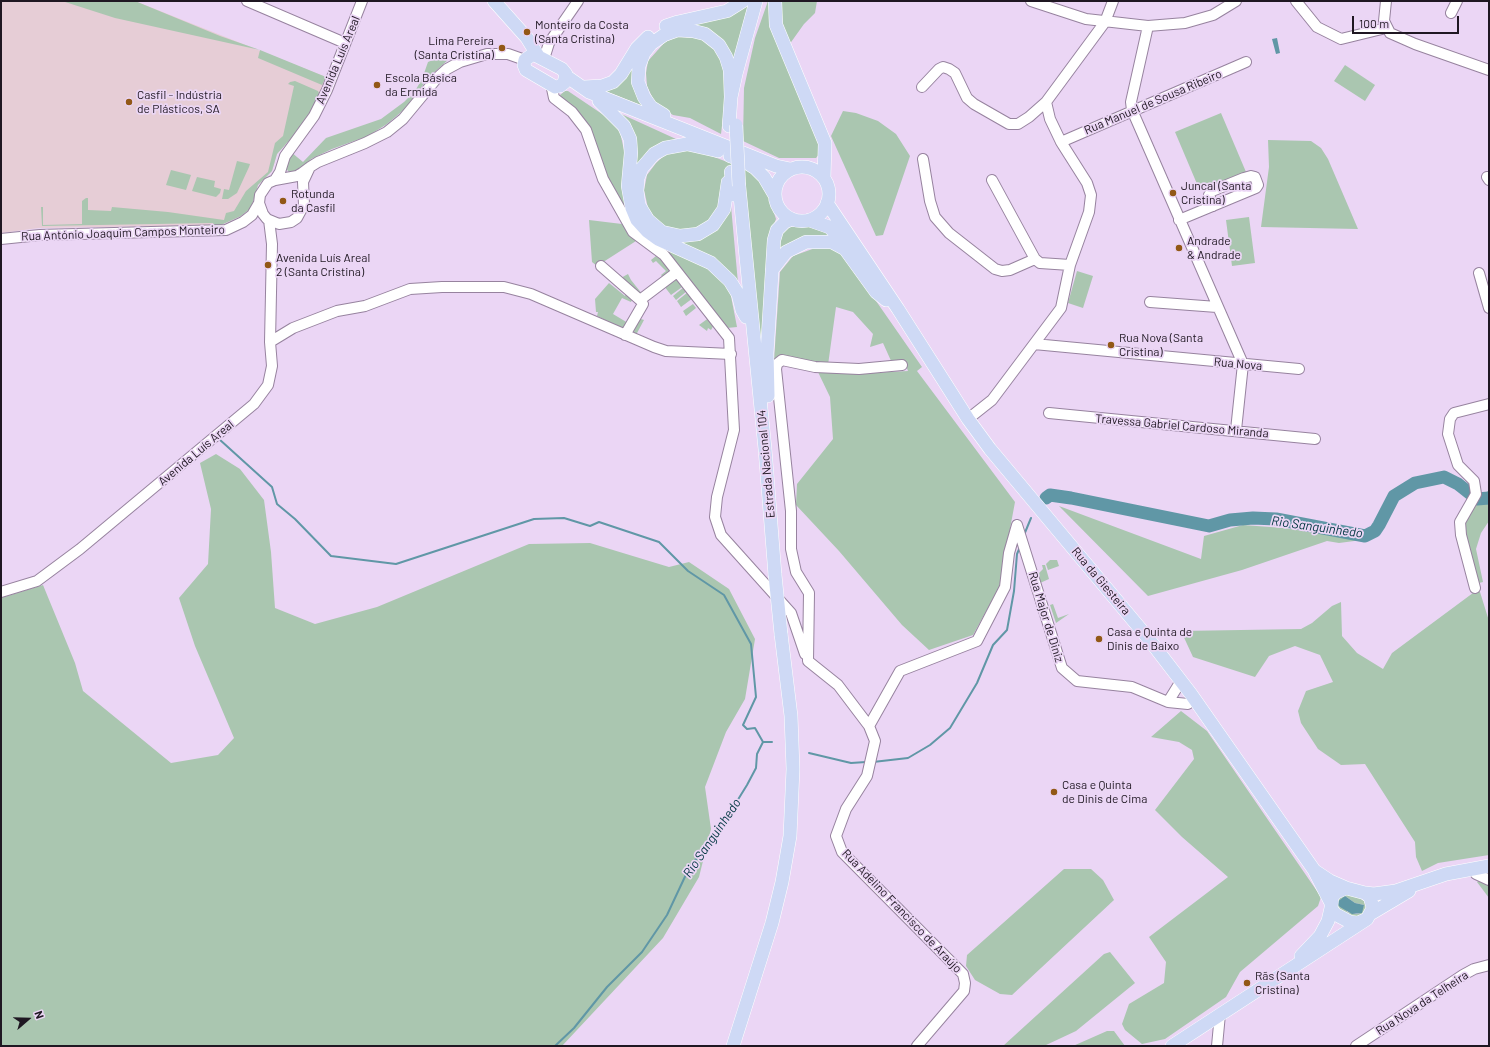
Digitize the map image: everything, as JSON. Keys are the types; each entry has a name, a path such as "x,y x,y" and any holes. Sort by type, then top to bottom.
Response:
{"main road":[{"path":"494,1 527,38 534,58 562,69 560,81"},
{"path":"534,58 524,65 526,70 579,86 602,86 613,82 621,74 637,48 647,38 661,28 678,22 727,11 744,1"},
{"name":"Estrada Nacional 104","path":"756,1 731,97 731,172 761,455 770,524"},
{"name":"Estrada Nacional 104","path":"762,1 757,13 732,126 765,449 770,524"},
{"path":"774,1 776,25 825,143 824,178 828,190 827,203 817,216 809,220"},
{"path":"674,124 671,119 651,107 644,97 638,82 639,66 644,53 651,44 664,35 678,30 693,31 705,34 719,45 726,57 730,70 731,97"},
{"path":"560,81 599,101 744,161 755,168 764,177 774,194 780,209 792,219"},
{"path":"579,86 589,92 674,124 776,166 790,169 805,167 812,169 824,178"},
{"path":"599,101 624,126 630,139 631,153 628,186 632,208 637,220 647,231 658,239 711,263 730,281 738,294 742,310 746,317"},
{"path":"718,151 687,144 665,148 654,154 642,168 638,178 637,191 639,205 648,220 662,232 680,236 698,234 713,225 724,209 728,192 728,175 731,172"},
{"path":"774,194 778,179 790,169"},
{"path":"827,203 868,262 939,373"},
{"path":"765,449 768,445 767,353 772,270 777,230 785,222 792,219 819,222 838,233 939,373"},
{"path":"772,270 786,252 801,244 814,241 832,242 844,249 876,292 886,300"},
{"name":"Rua da Giesteira","path":"939,373 968,419 990,449 1148,638 1181,681 1314,870"},
{"path":"733,1046 772,923 782,882 790,836 793,769 790,716 770,524"},
{"path":"1314,870 1330,881 1346,888 1374,894 1396,891 1446,874 1489,866"},
{"path":"1314,870 1335,914 1342,920 1358,923 1428,880"},
{"path":"1275,979 1320,936 1328,921 1335,893 1346,888"},
{"path":"1172,1046 1369,916 1373,903 1370,897 1365,893"}],"street":[{"path":"248,1 344,43"},
{"name":"Avenida Luís Areal","path":"275,180 280,172 285,156 314,116 327,90 344,43 362,1"},
{"path":"291,222 279,224 268,219 263,214 259,203 263,189 275,180 297,176 318,162 365,144 386,132 415,105 437,78 460,62 487,54 515,55 534,58 549,43 578,1"},
{"path":"1031,1 1086,20 1148,26 1185,23 1213,15 1236,1"},
{"path":"922,86 939,69 943,67 950,69 955,73 967,98 974,104 1009,124 1018,124 1029,117 1046,102 1105,22 1113,1"},
{"path":"1296,1 1317,26 1342,39 1386,28"},
{"path":"1386,1 1384,21 1386,28 1396,36 1489,70"},
{"path":"1451,13 1457,1"},
{"path":"1148,26 1131,102 1132,110 1243,364 1236,430"},
{"name":"Rua Manuel de Sousa Ribeiro","path":"1061,142 1246,62"},
{"path":"560,81 554,98 572,112 586,130 603,179 633,232 664,255 726,332 729,338 734,430 717,497 715,517 721,535 790,612 808,661"},
{"path":"968,419 992,400 1061,308 1070,264 1089,212 1091,195 1087,183 1061,142 1050,119 1046,102"},
{"path":"923,159 930,201 935,217 949,233 995,269 1002,271 1010,270 1035,259"},
{"path":"272,244 276,234 302,212 304,198 303,182 310,167"},
{"path":"286,179 298,186 304,198"},
{"path":"992,180 1035,259 1040,263 1070,264"},
{"name":"Rua António Joaquim Campos Monteiro","path":"1,239 40,235 220,231 231,229 243,222 252,215 259,203"},
{"path":"1179,220 1213,206"},
{"name":"Avenida Luís Areal","path":"1,592 37,580 80,549 254,404 268,385 272,366 270,342 272,244 268,219"},
{"name":"Rua António Joaquim Campos Monteiro","path":"243,222 268,219"},
{"path":"600,266 643,305"},
{"path":"625,335 643,305 677,272"},
{"path":"1479,273 1489,308"},
{"path":"270,342 294,328 337,311 366,306 410,289 442,287 504,287 524,292 666,351 731,354"},
{"path":"1150,302 1217,307"},
{"name":"Rua Nova","path":"1034,344 1299,369"},
{"path":"808,661 809,593 796,572 791,549 791,511 776,369 777,364 782,360 787,360 815,367 859,369 902,365"},
{"path":"1475,588 1461,535 1460,522 1474,498 1474,481 1458,465 1448,434 1450,419 1454,413 1466,408 1489,404"},
{"name":"Travessa Gabriel Cardoso Miranda","path":"1049,413 1236,430 1315,439"},
{"name":"Rua Major de Diniz","path":"869,726 900,671 977,641 1004,588 1009,553 1017,525 1062,668 1077,681 1132,687 1168,702 1188,704 1194,699"},
{"name":"Rua Adelino Francisco de Araújo","path":"808,661 838,684 869,726 875,741 867,776 846,809 836,836 842,852 963,974 966,983 964,991 917,1046"},
{"path":"1168,702 1181,681"},
{"path":"1476,868 1476,874 1489,880"},
{"name":"Rua Nova da Telheira","path":"1356,1046 1463,975 1474,969 1489,965"},
{"path":"1217,1046 1220,1014"}],"shaded area":[{"path":"1,1 135,1 326,77 311,116 277,154 272,171 258,185 251,208 241,216 221,225 39,228 1,233"},
{"path":"62,1 135,1 220,36 260,50 115,18"},
{"path":"751,1 733,67 729,53 681,23"},
{"path":"768,1 771,1 820,133 820,153 816,158 779,158 743,141 744,88 755,38"},
{"path":"779,1 817,1 815,13 804,24 789,45 779,18"},
{"path":"677,37 703,38 715,46 728,75 721,134 690,118 673,115 655,103 647,86 646,73 648,61 665,42"},
{"path":"1277,38 1280,53 1276,54 1272,39"},
{"path":"260,50 326,77 322,85 258,58"},
{"path":"639,54 648,108 603,90"},
{"path":"445,55 448,60 429,77 406,108 387,124 368,136 332,149 311,159 302,170 290,173 288,171 286,168 291,152 303,162 326,138 381,119 404,102 415,91 422,79 428,62"},
{"path":"1345,65 1375,85 1365,101 1334,81"},
{"path":"295,81 318,91 319,93 311,116 277,154 272,171 258,185 251,208 241,216 221,225 214,225 213,223 42,226 41,207 43,207 43,225 82,224 82,201 86,198 88,198 88,210 111,211 112,207 168,212 224,220 226,213 234,211 246,191 268,172 275,143 283,136 294,86 288,84"},
{"path":"565,91 568,91 608,118 620,132 624,150 625,201 722,281 730,291 737,327 727,328 637,232 604,173 590,130 561,99 560,95"},
{"path":"843,111 856,113 878,121 896,134 910,156 883,235 876,236 831,136"},
{"path":"619,113 676,139 663,144 636,173"},
{"path":"1221,113 1246,172 1200,191 1175,132"},
{"path":"1268,140 1311,141 1321,148 1328,159 1358,229 1261,227 1269,167"},
{"path":"682,150 701,152 743,168 758,177 765,186 776,219 770,235 765,385 744,192 724,194 720,210 709,224 697,229 669,230 657,221 648,208 644,190 647,175 656,163 667,153"},
{"path":"237,161 250,164 249,167 237,193 228,199 222,199 224,189 229,190"},
{"path":"171,170 191,175 186,190 166,185"},
{"path":"197,177 215,181 214,187 221,189 220,193 216,197 192,191"},
{"path":"731,206 738,283 658,234 681,241 726,215"},
{"path":"1249,217 1255,263 1232,266 1226,220"},
{"path":"589,220 622,224 636,241 597,266 592,262"},
{"path":"790,227 820,227 837,239 778,253 782,233"},
{"path":"818,247 831,248 844,255 922,367 917,371 1015,502 999,588 973,635 929,650 902,625 839,551 796,505 797,484 833,439 830,397 818,372 851,374 908,371 905,363 892,363 883,343 870,347 873,334 853,312 836,307 828,365 774,360 780,272 793,256"},
{"path":"656,256 672,268 673,272 664,279 661,275 666,271 656,261 653,263 651,260"},
{"path":"1077,271 1093,276 1083,308 1068,303"},
{"path":"628,274 643,295 641,296 619,279"},
{"path":"678,275 685,285 671,295 664,286"},
{"path":"609,283 625,296 626,293 633,298 631,302 622,298 613,314 628,323 624,329 597,316 598,312 596,312 595,299"},
{"path":"684,287 687,291 676,300 673,296"},
{"path":"688,292 693,298 681,307 677,301"},
{"path":"693,304 696,308 686,316 683,311"},
{"path":"710,317 715,323 711,330 708,328 707,331 699,325"},
{"path":"638,318 644,320 636,335 629,332"},
{"path":"216,454 240,469 264,500 271,552 275,608 315,624 377,607 529,544 590,543 669,567 689,562 729,589 755,639 745,699 726,732 705,787 711,829 699,877 663,938 562,1046 1,1046 1,598 43,585 75,663 83,691 171,763 218,755 234,738 195,646 179,598 208,564 211,509 200,463"},
{"path":"1489,490 1489,521 1481,533 1476,549 1483,582 1479,583 1463,525 1475,502"},
{"path":"1059,506 1201,559 1204,536 1243,525 1284,528 1362,540 1339,543 1327,541 1242,570 1148,596"},
{"path":"1050,560 1057,560 1059,566 1048,570 1046,564"},
{"path":"1042,565 1045,565 1049,579 1040,583 1037,575 1043,569"},
{"path":"1477,590 1480,592 1489,621 1489,855 1438,863 1422,871 1416,857 1415,842 1365,764 1341,765 1318,749 1301,723 1298,711 1306,691 1333,682 1320,655 1295,646 1269,656 1255,677 1193,657 1181,631 1301,629 1312,623 1332,606 1341,602 1342,636 1357,653 1383,669 1392,653"},
{"path":"1053,604 1058,618 1069,614 1056,623 1050,605"},
{"path":"1181,711 1207,731 1321,897 1318,906 1240,972 1226,997 1165,1039 1142,1044 1125,1030 1122,1024 1129,1004 1164,983 1166,962 1149,937 1228,877 1182,837 1155,810 1194,759 1192,750 1179,742 1151,737"},
{"path":"1064,869 1091,869 1103,880 1114,900 1012,995 1000,994 975,980 966,966 967,955"},
{"path":"1480,880 1489,884 1489,898 1477,882"},
{"path":"1345,894 1359,898 1364,901 1366,907 1364,914 1355,917 1338,911 1336,900","holes":["1345,896 1355,903 1364,905 1360,913 1356,914 1347,912"]},
{"path":"1345,896 1355,903 1364,905 1362,913 1352,914 1336,903"},
{"path":"1110,952 1135,983 1076,1031 1044,1046 1003,1046 1104,954"},
{"path":"1107,1031 1114,1031 1125,1046 1073,1046"}],"waterway":[{"path":"219,439 272,487 277,504 295,519 331,556 396,564 534,519 564,518 590,526 599,522 659,542 688,571 724,595 751,644 756,697 743,725 747,729 755,728 763,742"},
{"name":"Rio Sanguinhedo","path":"1046,498 1050,495 1071,498 1209,526 1230,520 1253,518 1276,519 1365,536 1375,531 1394,496 1415,483 1444,477 1458,484 1477,499 1489,498"},
{"name":"Rio Sanguinhedo","path":"1024,535 1031,518"},
{"name":"Rio Sanguinhedo","path":"873,762 908,758 930,745 950,728 977,683 993,645 1007,630 1014,591 1017,554 1020,547"},
{"name":"Rio Sanguinhedo","path":"555,1046 574,1028 607,987 642,952 667,915 690,866 713,840 747,785 756,768 757,754 763,742 772,742"},
{"name":"Rio Sanguinhedo","path":"809,753 851,763 866,762"}],"place":[{"name":"Monteiro da Costa (Santa Cristina)","path":"527,32"},
{"name":"Lima Pereira (Santa Cristina)","path":"502,48"},
{"name":"Escola Básica da Ermida","path":"377,85"},
{"name":"Casfil - Indústria de Plásticos, SA","path":"129,102"},
{"name":"Juncal (Santa Cristina)","path":"1173,193"},
{"name":"Rotunda da Casfil","path":"283,201"},
{"name":"Andrade & Andrade","path":"1179,248"},
{"name":"Avenida Luís Areal 2 (Santa Cristina)","path":"268,265"},
{"name":"Rua Nova (Santa Cristina)","path":"1111,345"},
{"name":"Casa e Quinta de Dinis de Baixo","path":"1099,639"},
{"name":"Casa e Quinta de Dinis de Cima","path":"1054,792"},
{"name":"Rãs (Santa Cristina)","path":"1247,983"}]}
